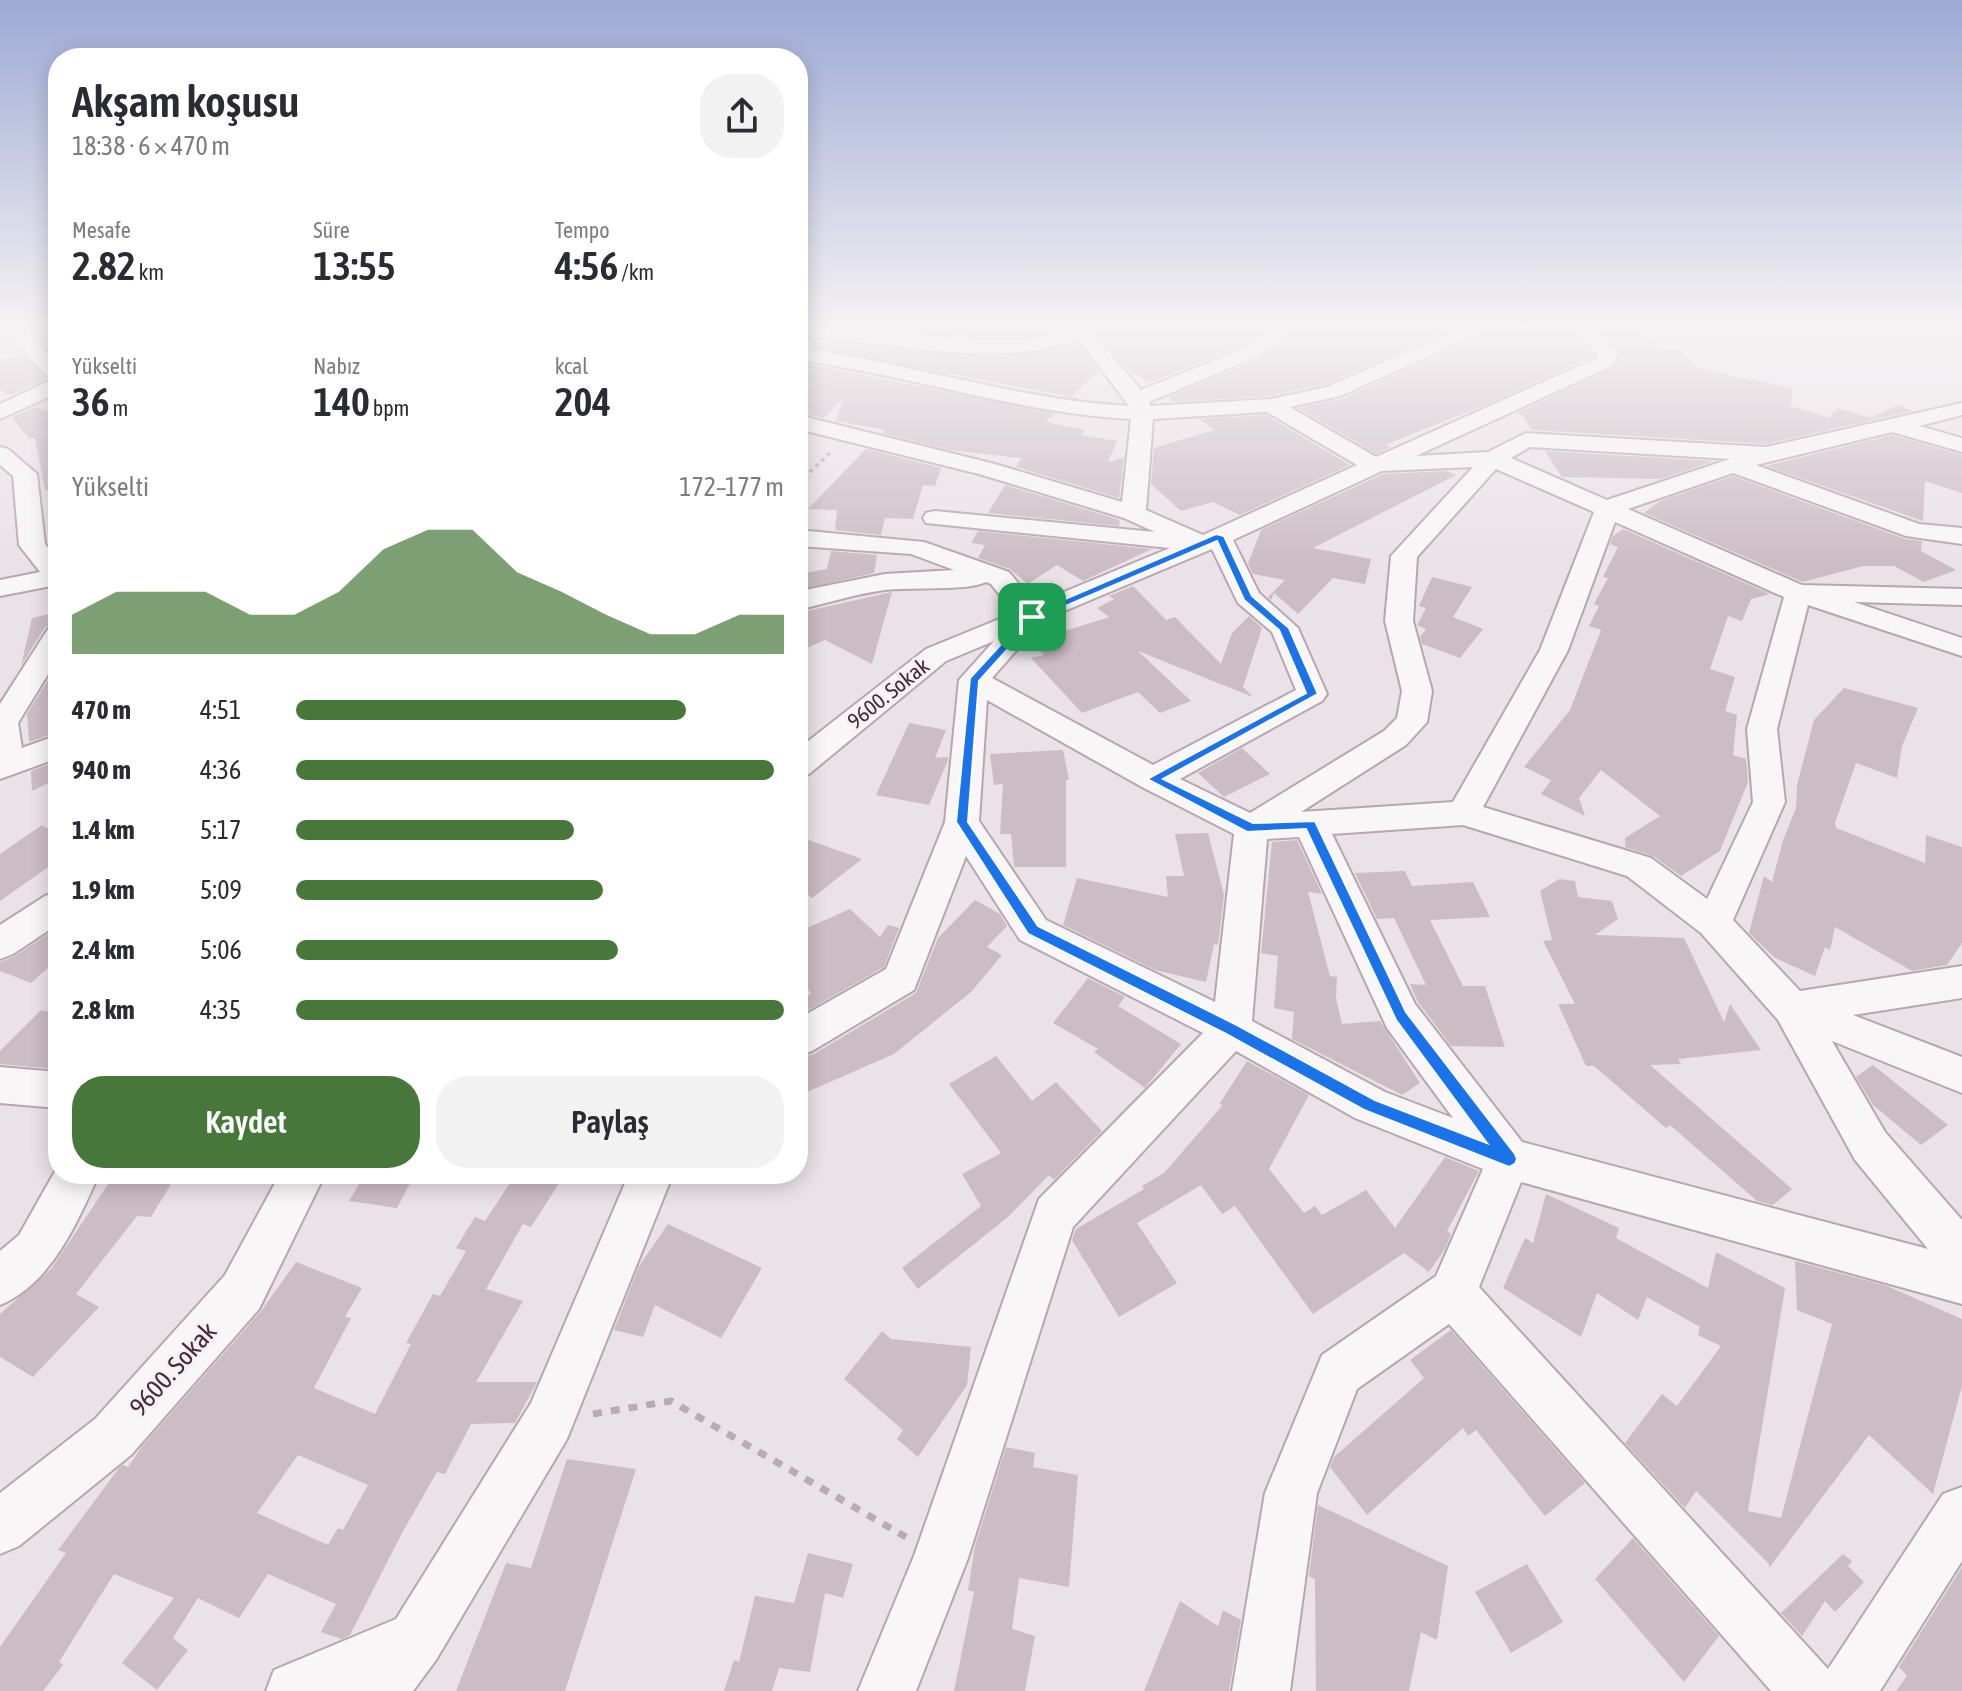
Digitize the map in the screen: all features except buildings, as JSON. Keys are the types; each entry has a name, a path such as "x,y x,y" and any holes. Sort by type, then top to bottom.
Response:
{"street":[{"path":"1133,513 1140,409"},
{"path":"1278,409 1373,465 1493,459 1798,593 1962,647"},
{"name":"9600. Sokak","path":"808,758 936,655 1211,540 1499,409"},
{"path":"1608,508 1751,460 1962,409"},
{"path":"808,425 987,469 1211,540 1248,597 1284,628 1312,694 1153,779"},
{"path":"1896,426 1962,445"},
{"path":"1251,828 1395,738 1412,722 1417,691 1399,621 1404,556 1493,459 1526,440 1751,460 1915,531 1962,536"},
{"path":"0,454 25,474 32,545 48,565"},
{"path":"1463,813 1554,650 1608,508"},
{"path":"935,518 1211,540"},
{"path":"808,539 915,547 1000,578 1032,617 974,680 962,822 901,979 808,1033"},
{"path":"808,598 925,578 1000,578"},
{"path":"0,588 48,580"},
{"path":"1798,593 1962,597"},
{"path":"1714,923 1769,802 1762,729 1798,593"},
{"path":"48,651 2,723 4,766 48,750"},
{"path":"974,680 1153,779 1251,828 1463,813 1639,867 1714,923 1792,1008 1870,1146 1962,1255"},
{"path":"962,822 1033,930 1232,1029 1370,1105 1509,1159 1962,1281"},
{"path":"1310,824 1401,1016 1509,1159"},
{"path":"887,1691 941,1558 1055,1214 1232,1029 1251,828"},
{"path":"0,944 48,913"},
{"path":"1792,1008 1962,982"},
{"path":"1792,1008 1962,1075"},
{"path":"0,1085 48,1089"},
{"path":"1261,1691 1291,1493 1339,1372 1453,1293 1509,1159"},
{"path":"0,1282 35,1251 72,1184"},
{"name":"9600. Sokak","path":"0,1527 113,1437 242,1292 298,1184"},
{"path":"377,1691 416,1639 549,1421 647,1184"},
{"path":"1453,1293 1809,1691"},
{"path":"1847,1691 1962,1513"},
{"path":"295,1691 416,1639"}],"path":[{"path":"808,473 848,435"},
{"path":"549,1421 671,1401 941,1558"}],"route":[{"path":"1219,536 1248,597 1284,628 1312,694 1153,779 1251,828 1310,824 1401,1016 1509,1159 1370,1105 1232,1029 1033,930 962,822 967,729 974,680 1032,617 1219,536"}]}
